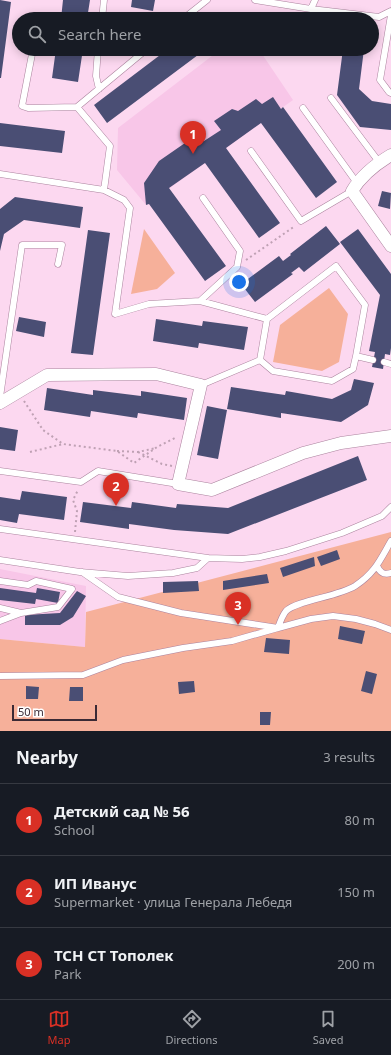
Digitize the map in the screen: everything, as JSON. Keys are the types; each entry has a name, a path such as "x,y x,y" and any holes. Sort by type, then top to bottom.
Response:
{"street":[{"path":"391,155 379,162 355,187 391,246"},
{"path":"0,403 47,375 156,374 202,385 180,478 212,490 303,453 341,443 391,436"}],"lane":[{"path":"103,12 104,0"},
{"path":"196,8 198,0"},
{"path":"191,12 207,0"},
{"path":"255,0 336,12"},
{"path":"311,9 316,0"},
{"path":"379,17 391,11"},
{"path":"391,15 380,80 391,93"},
{"path":"32,56 22,106 28,108 77,106 138,56"},
{"path":"97,56 96,76 98,89"},
{"path":"330,98 379,162"},
{"path":"77,106 110,146 104,190"},
{"path":"251,151 301,222 355,187 303,108"},
{"path":"0,174 104,190 124,200 130,208 115,314 149,304 200,301 267,319"},
{"path":"200,301 237,267 240,251 203,198"},
{"path":"0,397 22,245 62,245 58,264"},
{"path":"336,266 365,305 353,369 332,381 273,371 260,360 267,319 336,266"},
{"path":"356,356 373,360"},
{"path":"202,385 260,360"},
{"path":"384,362 391,364"},
{"path":"0,471 81,482 98,472 180,478"},
{"path":"0,529 208,558 242,560 286,551 342,534 382,516 391,507"},
{"path":"278,628 286,612 294,606 334,595 354,586 371,573 377,566 391,541"},
{"path":"0,560 80,572 128,576 173,573 197,568 208,558"},
{"path":"377,566 379,571 382,573 391,573"},
{"path":"80,572 118,597 181,613 278,628"},
{"path":"0,581 28,585 36,581 72,589 58,608 21,613 0,621"},
{"path":"0,608 21,613"},
{"path":"0,676 83,675 123,660 182,648 232,641 311,619 333,616 356,619 391,630"}],"path":[{"path":"237,267 301,222"},
{"path":"18,392 43,430 63,444"},
{"path":"117,451 134,463 157,448 191,430"},
{"path":"30,452 63,444 117,451 138,452 157,448"},
{"path":"138,452 162,464 172,466 180,478"},
{"path":"74,540 77,511 73,500 81,482"}],"shaded area":[{"path":"212,56 263,56 293,100 146,205 117,170 118,128"},
{"path":"144,229 175,273 157,289 131,294"},
{"path":"329,288 348,314 339,362 322,371 273,362 280,325"},
{"path":"391,532 391,731 0,731 0,639 85,647 86,612"},
{"path":"0,569 86,586 85,647 0,639"}],"building":[{"path":"0,0 11,2 1,78 0,78"},
{"path":"63,0 90,0 88,12 62,12"},
{"path":"132,0 155,0 153,11 131,7"},
{"path":"55,56 82,56 78,82 52,78"},
{"path":"159,56 197,56 107,123 94,105"},
{"path":"342,56 363,56 359,89 372,101 391,104 391,130 360,127 337,95"},
{"path":"273,97 281,109 283,107 337,182 316,198 261,123 226,148 280,223 259,238 205,163 169,188 226,266 205,281 149,204 146,205 144,183 159,161 198,134 204,141 221,130 214,121 232,109 238,111 256,99 262,104"},
{"path":"0,123 65,131 62,153 0,146"},
{"path":"382,191 391,193 390,209 378,206"},
{"path":"15,197 83,207 80,228 24,220 4,234 0,251 0,209"},
{"path":"326,226 340,244 304,272 299,267 291,273 293,274 255,302 241,284 279,256 283,261"},
{"path":"358,229 391,274 391,348 390,355 385,354 383,369 372,367 375,352 369,351 380,295 340,242"},
{"path":"88,230 110,233 93,355 71,353"},
{"path":"19,317 46,322 44,337 16,331"},
{"path":"156,319 202,326 203,321 248,327 244,350 199,343 198,348 153,341"},
{"path":"354,379 374,383 368,405 341,422 281,413 281,418 227,409 231,387 285,395 286,391 332,399 351,390"},
{"path":"47,388 93,395 93,390 141,396 141,391 187,398 184,420 138,413 137,418 91,411 90,417 44,410"},
{"path":"207,406 227,410 218,459 197,455"},
{"path":"0,427 18,430 15,451 0,449"},
{"path":"358,456 367,480 228,534 174,530 129,524 129,529 80,522 83,502 131,508 132,502 176,508 177,504 228,508"},
{"path":"22,491 67,497 64,520 19,514 17,523 0,520 0,497 20,500"},
{"path":"337,550 340,559 321,566 317,557"},
{"path":"314,557 315,566 283,577 280,568"},
{"path":"267,574 269,583 223,590 223,581"},
{"path":"198,581 199,591 163,593 163,582"},
{"path":"0,588 36,593 37,588 60,592 58,603 36,599 35,604 0,600"},
{"path":"77,591 86,596 73,617 60,625 25,625 25,615 60,613"},
{"path":"340,626 365,631 362,644 338,639"},
{"path":"266,638 290,640 289,654 264,652"},
{"path":"366,671 377,674 372,694 361,691"},
{"path":"194,681 195,692 179,694 178,682"},
{"path":"26,686 39,687 38,699 26,699"},
{"path":"70,687 83,687 83,701 69,701"},
{"path":"260,712 271,712 270,725 260,725"}],"place":[{"name":"Детский сад № 56","path":"193,154"},
{"name":"ИП Иванус","path":"116,506"},
{"name":"ТСН СТ Тополек","path":"238,625"}]}
